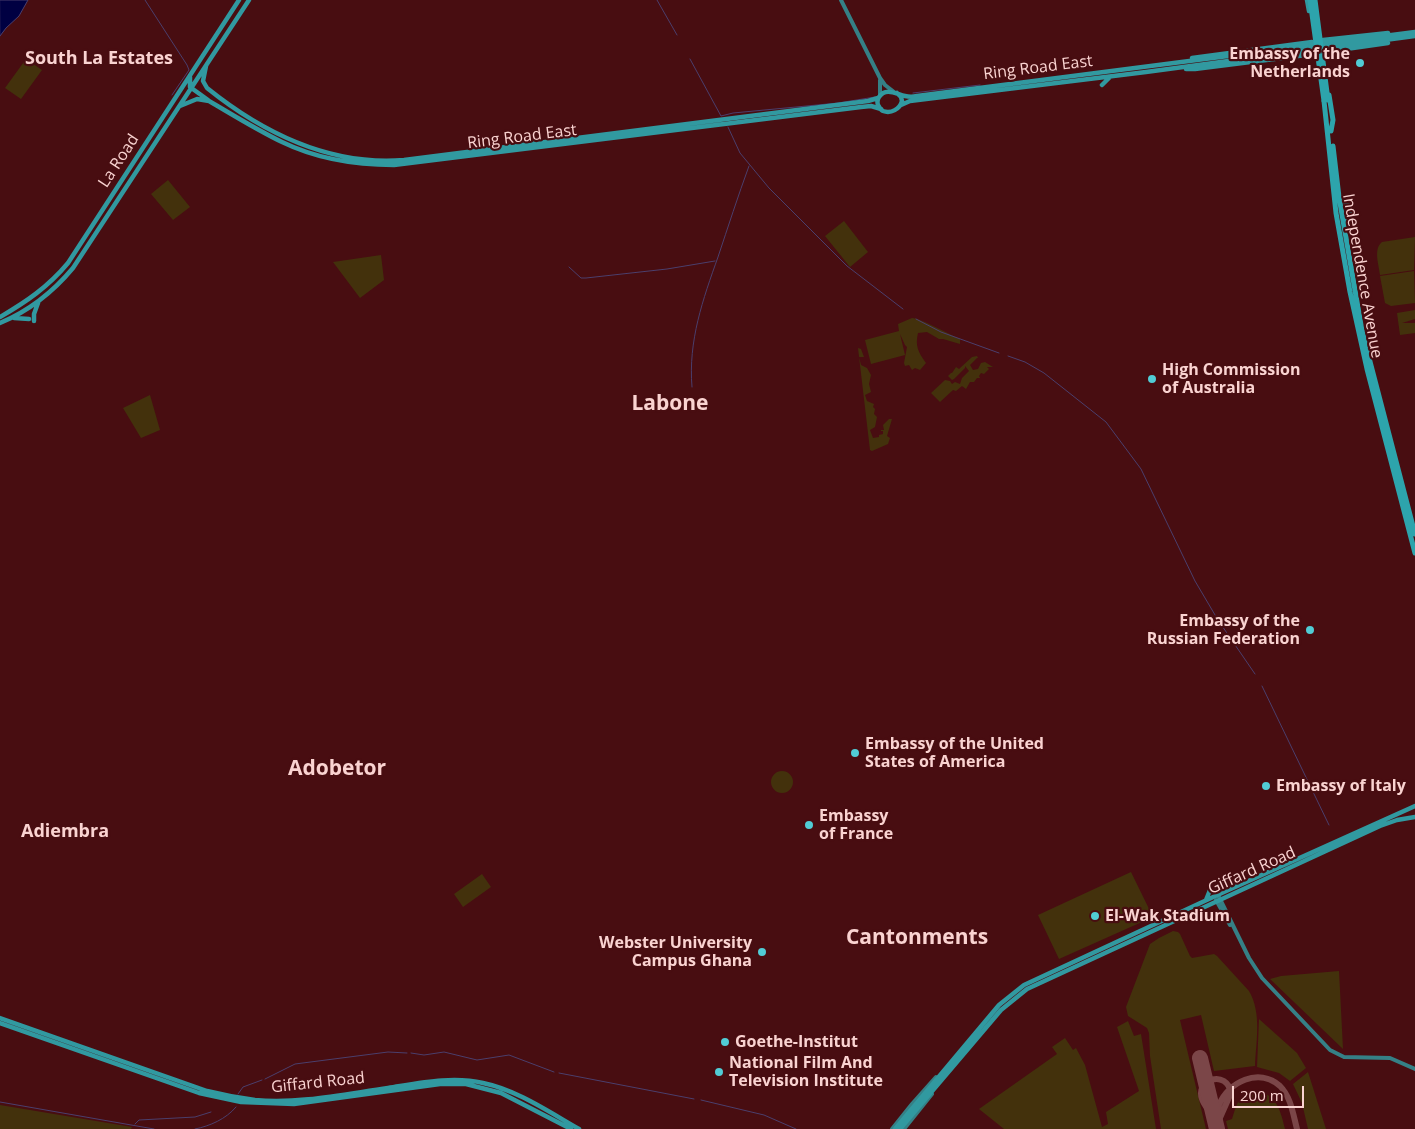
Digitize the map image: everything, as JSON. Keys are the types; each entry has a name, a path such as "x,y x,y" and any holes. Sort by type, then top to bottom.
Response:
{"highway":[{"name":"Independence Avenue","path":"1309,0 1326,101"},
{"name":"Independence Avenue","path":"1316,0 1326,101 1339,197 1362,331 1415,534"},
{"path":"1325,52 1333,120 1330,132"},
{"path":"1314,54 1324,120 1330,132"},
{"name":"Independence Avenue","path":"1330,132 1336,213 1350,292 1366,369 1415,552"},
{"path":"1339,197 1352,210 1344,224"}],"main road":[{"name":"La Road","path":"0,317 34,296 55,278 68,263 239,0"},
{"name":"La Road","path":"0,323 39,302 56,288 73,268 249,0"},
{"path":"841,0 880,78 885,85 902,99 901,105 891,112 885,112 877,103 881,85 880,78"},
{"name":"Independence Avenue","path":"1309,0 1313,42"},
{"name":"Independence Avenue","path":"1316,0 1323,40"},
{"path":"229,16 235,21"},
{"path":"1415,32 1405,35 1379,44 1314,54 1311,50 1313,42 1323,40 1378,33 1405,35 1415,36"},
{"name":"Ring Road East","path":"1062,79 1094,78 1112,76 1129,71 1175,68 1364,43 1405,35"},
{"name":"Ring Road East","path":"895,93 909,97 946,94 1129,71 1287,48 1405,35"},
{"path":"1323,40 1326,44 1325,52"},
{"name":"Ring Road East","path":"1183,62 1198,57 1313,42"},
{"name":"Ring Road East","path":"1175,68 1195,69 1314,54"},
{"path":"180,106 197,100 209,101 210,96 214,93 203,80 206,66"},
{"path":"190,74 189,84 192,88"},
{"path":"1094,78 1102,85 1112,76"},
{"name":"Ring Road East","path":"192,88 209,101 283,143 324,157 348,159"},
{"name":"Ring Road East","path":"214,93 274,132 322,151 371,165 409,164 868,101 879,97"},
{"path":"879,97 885,93 895,93"},
{"name":"Ring Road East","path":"901,105 910,101 946,94"},
{"name":"Ring Road East","path":"680,127 871,106 881,109"},
{"path":"12,318 31,320 39,302"},
{"name":"Giffard Road","path":"900,1129 944,1071 1009,994 1033,980 1206,900 1217,898 1224,892 1415,806"},
{"name":"Giffard Road","path":"894,1129 908,1119 1001,1010 1027,989 1217,898 1380,826 1397,820 1415,817"},
{"path":"1206,900 1212,889 1224,892"},
{"path":"1217,898 1262,978 1330,1050 1344,1057 1386,1057 1415,1069"},
{"name":"Giffard Road","path":"0,1018 194,1086 233,1097 256,1100 296,1100 440,1080 466,1080 485,1083 517,1095 580,1129"},
{"name":"Giffard Road","path":"0,1024 199,1093 241,1102 294,1104 440,1084 466,1084 501,1093 571,1129"},
{"name":"Giffard Road","path":"894,1129 928,1085 944,1071"},
{"name":"Giffard Road","path":"906,1129 908,1119"}],"shaded area":[{"path":"0,0 28,0 19,16 0,36"},
{"path":"26,59 42,70 21,99 5,88"},
{"path":"168,180 190,207 173,220 151,194"},
{"path":"844,221 868,252 850,267 825,236"},
{"path":"1415,237 1414,270 1380,275 1377,253 1379,245 1382,242"},
{"path":"381,255 384,280 360,298 333,262"},
{"path":"1414,271 1415,303 1391,306 1385,303 1380,276"},
{"path":"1415,310 1415,319 1402,323 1415,323 1415,333 1400,335 1397,313"},
{"path":"912,318 960,339 960,344 939,339 927,332 918,333 918,349 926,363 920,370 915,368 912,370 909,365 905,366 904,363 907,347 900,334 905,355 871,364 865,340 899,331 898,324"},
{"path":"858,348 861,349 864,357 859,357"},
{"path":"977,356 978,358 970,365 973,370 978,369 981,363 985,362 993,367 987,367 989,369 984,374 981,373 980,378 970,382 966,389 962,386 956,391 953,390 940,402 931,393 945,380 950,381 952,384 955,382 960,384 962,378 969,371 965,366 954,379 952,380 948,376 956,367 959,369 972,357"},
{"path":"859,357 861,365 867,368 871,375 869,384 871,392 865,395 867,401 874,404 874,414 877,417 875,427 870,430 873,438 883,434 881,430 884,430 883,425 889,419 892,419 887,436 890,438 888,444 872,451 870,450"},
{"path":"150,395 160,430 141,438 123,408"},
{"path":"782,771 790,774 793,782 790,790 782,793 774,790 771,782 774,774"},
{"name":"El-Wak Stadium","path":"1131,872 1153,917 1059,959 1038,915"},
{"path":"482,874 491,887 463,907 454,894"},
{"path":"1173,931 1180,934 1192,958 1214,954 1217,956 1249,991 1256,1009 1255,1066 1214,1071 1201,1015 1180,1020 1206,1129 1161,1129 1150,1056 1149,1033 1147,1028 1128,1016 1126,1007 1150,944"},
{"path":"1339,971 1343,1049 1270,979 1281,976"},
{"path":"1259,1019 1297,1053 1306,1068 1290,1081 1279,1073 1257,1067"},
{"path":"1128,1021 1134,1036 1141,1034 1156,1129 1004,1129 979,1109 1057,1054 1052,1047 1065,1038 1073,1050 1076,1048 1085,1065 1102,1127 1108,1124 1106,1112 1139,1091 1117,1027"},
{"path":"1308,1072 1326,1129 1308,1129 1302,1103 1293,1084"},
{"path":"1259,1091 1265,1093 1274,1101 1280,1111 1285,1129 1228,1129 1226,1121 1232,1119 1240,1099 1247,1093"},
{"path":"0,1105 132,1127 131,1129 0,1129"}],"waterway":[{"path":"145,0 189,70 172,95"},
{"path":"657,0 677,35"},
{"path":"690,59 721,116 733,113 838,103 875,97"},
{"path":"913,93 980,85"},
{"path":"728,127 740,153 769,188 847,266 903,309"},
{"path":"692,387 692,353 698,320 749,166"},
{"path":"569,267 581,278 586,278 667,269 715,261"},
{"path":"916,319 941,332 999,353"},
{"path":"1008,356 1025,362 1044,373 1106,422 1141,469 1195,581 1218,620 1255,674"},
{"path":"1262,686 1329,825"},
{"path":"265,1079 295,1064 388,1052 407,1053"},
{"path":"411,1053 424,1055 444,1052 477,1060 509,1055 554,1072"},
{"path":"559,1073 694,1099"},
{"path":"238,1094 243,1087 262,1080"},
{"path":"701,1100 764,1115 796,1129"},
{"path":"0,1102 154,1129"},
{"path":"195,1129 217,1121 236,1107"},
{"path":"135,1124 139,1120 195,1117 211,1112"}],"taxiway":[{"path":"1216,1128 1217,1110 1223,1097 1229,1090 1245,1080 1263,1078 1272,1080 1284,1090 1291,1106 1297,1129"},
{"path":"1214,1119 1203,1102 1201,1092 1207,1082 1218,1079 1224,1081 1231,1093 1219,1120"}],"runway":[{"path":"1200,1058 1217,1129"}],"place":[{"name":"Embassy of the Netherlands","path":"1360,63"},
{"name":"High Commission of Australia","path":"1152,379"},
{"name":"Embassy of the Russian Federation","path":"1310,630"},
{"name":"Embassy of the United States of America","path":"855,753"},
{"name":"Embassy of Italy","path":"1266,786"},
{"name":"Embassy of France","path":"809,825"},
{"name":"El-Wak Stadium","path":"1095,916"},
{"name":"Webster University Campus Ghana","path":"762,952"},
{"name":"Goethe-Institut","path":"725,1042"},
{"name":"National Film And Television Institute","path":"719,1072"}],"district":[{"name":"South La Estates","path":"99,59"},
{"name":"Labone","path":"670,404"},
{"name":"Adobetor","path":"337,769"},
{"name":"Adiembra","path":"65,832"},
{"name":"Cantonments","path":"917,938"}]}
